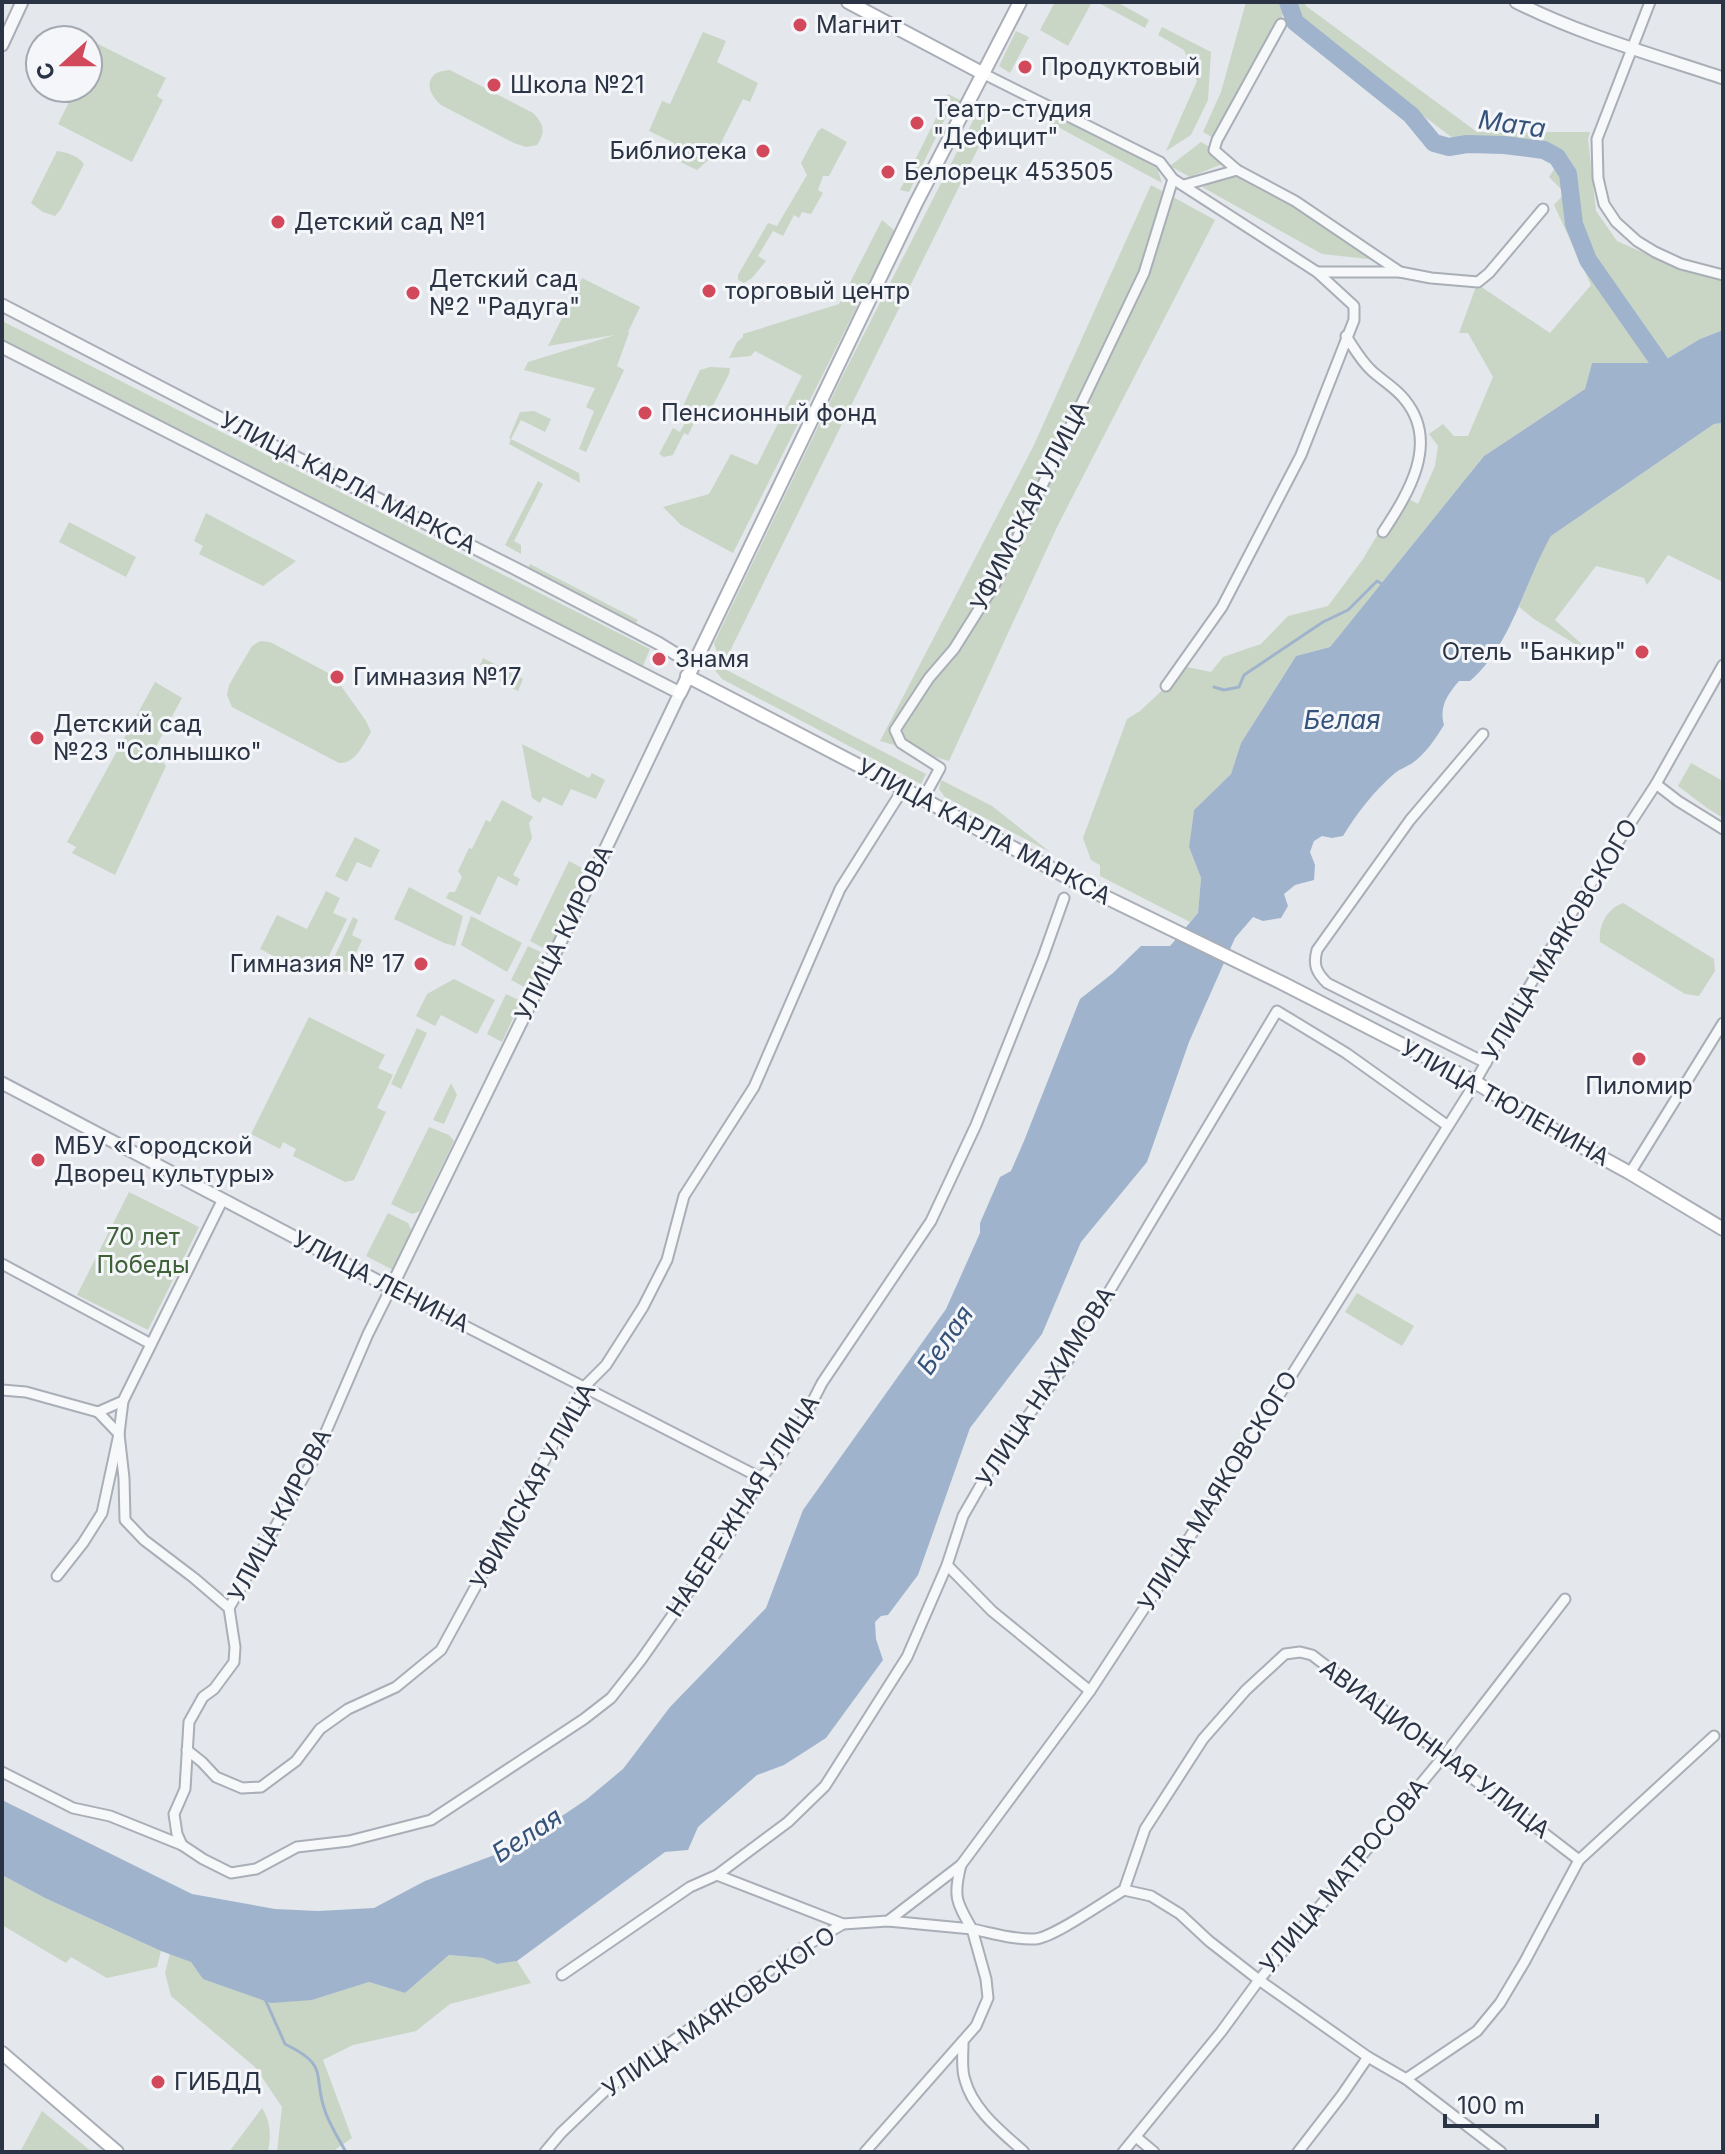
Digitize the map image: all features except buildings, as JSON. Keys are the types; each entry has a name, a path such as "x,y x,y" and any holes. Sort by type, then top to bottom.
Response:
{"main road":[{"path":"848,2 982,73"},
{"name":"УЛИЦА КИРОВА","path":"680,693 916,203 1020,2"},
{"name":"УЛИЦА КАРЛА МАРКСА","path":"690,670 1087,888 1284,984"},
{"name":"УЛИЦА ТЮЛЕНИНА","path":"1284,984 1475,1082 1723,1229"},
{"path":"2,2053 117,2152"}],"street":[{"path":"2,45 22,2"},
{"path":"1516,2 1632,48 1723,78"},
{"path":"1650,2 1597,139 1598,178 1604,204 1616,222 1655,252 1681,264 1723,275"},
{"path":"1281,24 1214,150 1237,170 1295,201 1400,272"},
{"path":"982,73 1160,162 1173,179 1317,272 1354,306 1354,320 1301,455 1222,607 1166,686"},
{"path":"1184,185 1237,170"},
{"name":"УФИМСКАЯ УЛИЦА","path":"923,799 940,768 901,743 895,730 929,678 954,649 996,582 1144,273 1173,179"},
{"path":"1317,272 1400,272 1478,282 1543,209"},
{"name":"УЛИЦА КАРЛА МАРКСА","path":"2,305 658,643 690,670"},
{"path":"1346,336 1369,368 1405,400 1417,420 1422,450 1406,497 1383,532"},
{"name":"УЛИЦА КАРЛА МАРКСА","path":"2,347 680,693"},
{"name":"УЛИЦА МАЯКОВСКОГО","path":"545,2152 607,2089 795,1952 843,1924 888,1921 961,1865 1090,1691 1166,1575 1475,1082 1569,917 1656,784 1723,665"},
{"name":"УЛИЦА КИРОВА","path":"182,1845 174,1814 185,1789 189,1722 203,1697 214,1689 234,1662 229,1608 315,1457 368,1334 680,693"},
{"path":"1483,734 1410,820 1317,950 1313,963 1327,983 1486,1063"},
{"path":"1656,784 1723,829"},
{"name":"УФИМСКАЯ УЛИЦА","path":"187,1750 216,1777 242,1788 261,1787 296,1761 320,1729 348,1709 396,1687 441,1650 585,1386 606,1365 643,1307 667,1260 684,1196 754,1087 840,889 903,789"},
{"name":"НАБЕРЕЖНАЯ УЛИЦА","path":"182,1845 231,1873 256,1869 297,1847 349,1841 431,1820 611,1698 730,1533 761,1478 799,1428 822,1383 931,1221 976,1125 1064,898"},
{"name":"УЛИЦА НАХИМОВА","path":"562,1975 690,1887 717,1875 788,1822 825,1786 907,1657 947,1565 963,1516 994,1462 1064,1367 1277,1011 1346,1053 1448,1126"},
{"path":"1630,1173 1723,1023"},
{"name":"УЛИЦА ЛЕНИНА","path":"2,1083 761,1478"},
{"path":"57,1576 102,1513 123,1401 223,1199"},
{"path":"2,1264 151,1344"},
{"path":"2,1390 26,1392 98,1412 119,1434 125,1520 144,1540 229,1608"},
{"path":"98,1412 123,1401"},
{"path":"947,1565 992,1611 1090,1691"},
{"name":"УЛИЦА МАТРОСОВА","path":"1123,2152 1221,2032 1259,1980 1443,1757 1565,1599"},
{"name":"АВИАЦИОННАЯ УЛИЦА","path":"1124,1890 1145,1829 1203,1739 1246,1690 1285,1654 1300,1652 1312,1655 1579,1860"},
{"path":"1406,2079 1477,2031 1500,2003 1579,1860 1714,1736"},
{"path":"2,1772 73,1808 110,1816 182,1845"},
{"path":"865,2152 963,2043 976,2026 988,1998 972,1929 956,1898 961,1865"},
{"path":"717,1875 843,1924"},
{"path":"888,1921 1039,1939 1053,1934 1124,1890 1151,1896 1180,1914 1259,1980 1368,2057 1406,2079 1501,2152"},
{"path":"963,2043 964,2078 971,2097 981,2111 1024,2152"},
{"path":"1298,2152 1368,2057"},
{"path":"1136,2137 1154,2152"}],"green space":[{"path":"1055,2 1092,2 1068,46 1040,30"},
{"path":"1097,2 1117,2 1149,20 1145,28"},
{"path":"1246,2 1305,2 1306,6 1477,132 1590,132 1588,139 1596,211 1617,241 1678,268 1723,276 1723,330 1700,339 1660,363 1592,363 1585,389 1484,456 1330,647 1296,656 1241,743 1231,774 1194,810 1189,847 1201,878 1198,913 1190,922 1100,876 1100,865 1091,860 1083,838 1127,719 1140,711 1187,667 1211,672 1223,657 1261,644 1288,616 1328,606 1363,559 1401,495 1418,504 1435,466 1438,446 1429,434 1443,424 1454,436 1468,436 1493,377 1468,333 1459,333 1477,284 1550,333 1591,285 1554,205 1565,193 1549,177 1558,163 1545,154 1466,148 1283,10 1281,24 1217,140 1203,132 1221,92"},
{"path":"1162,27 1211,52 1208,100 1191,135 1166,151 1197,81 1184,50 1158,35"},
{"path":"1016,31 1029,37 1010,73 999,66"},
{"path":"703,32 726,41 717,62 758,83 750,102 743,99 716,153 697,170 670,157 674,143 649,131 662,101 670,104"},
{"path":"104,47 166,78 157,96 163,100 132,162 58,124 68,104 104,104"},
{"path":"450,70 533,113 542,128 537,145 526,147 514,143 441,105 432,93 430,82 436,74"},
{"path":"948,94 962,101 958,108 949,111 909,192 900,190"},
{"path":"981,105 995,114 726,659 718,655 714,643 841,379"},
{"path":"1047,112 1157,167 1162,183 1043,119"},
{"path":"822,128 847,142 829,176 823,176 818,190 823,193 811,214 802,212 799,218 794,215 783,236 773,231 758,256 766,261 752,278 744,283 738,280 768,223 777,226 807,175 801,163"},
{"path":"1201,142 1232,160 1190,177 1170,166"},
{"path":"57,151 72,155 84,164 55,216 31,203"},
{"path":"1244,168 1386,261 1322,254 1202,187"},
{"path":"1151,185 1215,220 1058,525 949,761 880,741 1033,447"},
{"path":"882,220 895,231 733,553 681,525 663,507 709,494 731,454 757,465 802,376 755,351 751,356 729,358 737,342 743,334 839,304"},
{"path":"582,278 640,307 617,366 624,370 586,452 579,449 594,411 586,407 595,388 524,370 528,362 615,335 548,346"},
{"path":"2,321 650,649 643,666 2,339"},
{"path":"730,368 729,374 707,417 699,420 681,410 700,370"},
{"path":"534,411 551,419 545,432 521,420 511,439 520,412"},
{"path":"687,419 694,423 688,435 684,433 673,455 664,457 659,454 673,428 680,432"},
{"path":"1723,423 1723,582 1668,555 1647,585 1644,578 1596,566 1555,620 1595,656 1519,607 1551,536 1714,424"},
{"path":"511,439 579,473 580,483 509,444"},
{"path":"538,481 543,484 514,541 521,545 521,554 505,545"},
{"path":"206,513 296,561 263,586 199,554 203,546 194,541"},
{"path":"69,522 136,557 126,577 59,542"},
{"path":"530,564 638,620 636,623 528,568"},
{"path":"260,641 270,642 334,676 371,732 354,757 339,763 232,707 227,695 229,685 252,646"},
{"path":"483,658 523,679 518,691 499,681 501,677 480,665"},
{"path":"717,665 926,774 921,784 722,679 715,670"},
{"path":"155,682 182,698 154,750 166,766 115,875 72,853 76,847 67,842"},
{"path":"522,744 589,778 592,773 605,780 596,799 571,789 562,806 543,797 540,803 532,798"},
{"path":"1691,763 1723,781 1723,818 1678,786"},
{"path":"941,780 992,806 1050,852 945,797 939,789"},
{"path":"502,800 533,817 529,823 532,838 513,875 520,879 517,886 498,876 480,915 446,898 449,892 455,892 462,877 458,871 469,848 472,849 486,820 490,822"},
{"path":"355,837 380,850 371,868 357,862 347,882 335,876"},
{"path":"569,861 582,868 584,878 549,951 530,941"},
{"path":"409,887 463,916 455,946 394,919"},
{"path":"326,891 340,898 333,913 347,919 324,966 311,960 305,972 260,949 277,915 307,929"},
{"path":"1623,903 1714,959 1715,971 1699,996 1685,994 1600,942 1600,930 1605,918 1612,909"},
{"path":"471,916 522,943 507,972 461,945"},
{"path":"353,917 358,920 352,935 362,940 347,972 331,964"},
{"path":"528,946 547,955 530,990 511,980"},
{"path":"454,979 495,1000 477,1034 441,1015 435,1026 416,1016 427,994"},
{"path":"506,994 521,1001 502,1042 487,1034"},
{"path":"309,1017 385,1055 378,1068 393,1075 377,1108 386,1112 354,1180 345,1182 293,1156 296,1149 283,1142 280,1149 251,1134"},
{"path":"417,1028 427,1033 401,1089 391,1084"},
{"path":"451,1083 457,1095 444,1124 433,1120"},
{"path":"429,1127 449,1135 454,1141 420,1211 412,1214 391,1204"},
{"name":"70 лет Победы","path":"129,1192 199,1227 148,1330 77,1295"},
{"path":"388,1213 408,1223 412,1232 393,1270 366,1256"},
{"path":"1357,1293 1414,1326 1402,1346 1345,1312"},
{"path":"2,1875 161,1951 157,1967 107,1978 71,1957 66,1963 2,1925"},
{"path":"170,1953 191,1962 204,1979 312,2000 369,1982 405,1993 449,1955 483,1958 497,1964 517,1961 531,1983 450,2004 416,2031 353,2045 323,2060 352,2138 332,2152 277,2152 282,2107 255,2067 171,1996 165,1973"},
{"path":"262,2108 270,2129 268,2152 229,2152"},
{"path":"42,2111 92,2152 20,2152"}],"water":[{"name":"Белая","path":"1723,330 1723,423 1714,424 1551,536 1497,649 1470,681 1459,681 1451,691 1443,707 1444,725 1429,746 1416,761 1395,773 1380,787 1343,836 1322,836 1314,841 1310,852 1315,865 1314,880 1295,885 1284,894 1288,906 1281,918 1263,921 1253,917 1235,938 1189,1042 1147,1162 1081,1242 1042,1334 970,1428 918,1575 888,1615 881,1616 875,1622 876,1639 883,1660 826,1738 784,1765 757,1775 698,1827 688,1850 665,1852 517,1961 497,1964 483,1958 449,1955 405,1993 369,1982 312,2000 271,2003 203,1979 191,1962 45,1898 2,1875 2,1800 192,1894 275,1909 318,1911 374,1908 425,1881 497,1854 565,1814 623,1769 670,1707 766,1608 803,1510 946,1309 980,1233 980,1223 1000,1177 1011,1171 1024,1141 1080,999 1141,946 1170,946 1198,913 1201,878 1189,847 1194,810 1231,774 1241,743 1296,656 1330,647 1484,456 1585,389 1592,363 1660,363 1700,339"}],"waterway":[{"name":"Мата","path":"1288,2 1295,22 1411,115 1434,143 1449,147 1504,145 1544,150 1557,157 1568,174 1574,224 1588,260 1660,363 1666,384"},
{"path":"1214,687 1224,690 1239,687 1244,675 1323,622 1348,610 1377,581 1382,584"},
{"path":"265,1999 285,2044 314,2065 325,2111 346,2152"}],"place":[{"name":"Магнит","path":"800,25"},
{"name":"Продуктовый","path":"1025,67"},
{"name":"Школа №21","path":"494,85"},
{"name":"Театр-студия \"Дефицит\"","path":"917,123"},
{"name":"Библиотека","path":"763,151"},
{"name":"Белорецк 453505","path":"888,172"},
{"name":"Детский сад №1","path":"278,222"},
{"name":"торговый центр","path":"709,291"},
{"name":"Детский сад №2 \"Радуга\"","path":"413,293"},
{"name":"Пенсионный фонд","path":"645,413"},
{"name":"Отель \"Банкир\"","path":"1642,652"},
{"name":"Знамя","path":"659,659"},
{"name":"Гимназия №17","path":"337,677"},
{"name":"Детский сад №23 \"Солнышко\"","path":"37,738"},
{"name":"Гимназия № 17","path":"421,964"},
{"name":"Пиломир","path":"1639,1059"},
{"name":"МБУ «Городской Дворец культуры»","path":"38,1160"},
{"name":"ГИБДД","path":"158,2082"}]}
